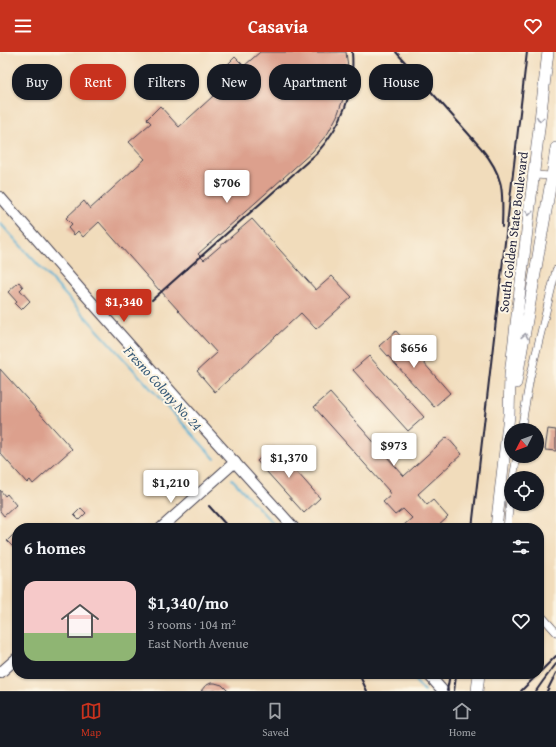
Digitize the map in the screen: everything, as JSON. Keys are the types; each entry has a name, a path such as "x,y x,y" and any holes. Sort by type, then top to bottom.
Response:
{"main road":[{"name":"South Golden State Boulevard","path":"497,523 509,415 510,375 548,52"},
{"name":"South Golden State Boulevard","path":"509,415 518,376 552,195 556,148"},
{"path":"477,691 478,679"}],"street":[{"path":"534,175 554,175"},
{"path":"0,197 103,315 290,523"},
{"path":"522,423 530,378 556,270"},
{"path":"167,523 235,462"},
{"path":"508,523 509,511"},
{"path":"544,619 556,632"},
{"path":"0,673 12,662"},
{"path":"432,679 443,691"}],"building":[{"path":"260,52 346,52 348,64 269,64 269,100 343,100 337,116 328,133 312,152 198,254 204,260 252,219 316,290 332,276 352,297 316,329 301,313 215,392 197,371 217,353 99,222 83,237 78,231 74,235 68,228 72,224 66,218 84,201 90,209 145,159 129,142 151,123 147,119 160,106 179,127 209,100 261,100 261,64 246,64"},
{"path":"235,57 242,64 228,64"},
{"path":"19,282 23,287 20,290 30,301 21,310 15,304 17,302 8,292"},
{"path":"396,331 450,393 434,407 379,346"},
{"path":"369,356 424,417 408,431 353,370"},
{"path":"0,369 72,449 33,484 30,480 27,483 0,453"},
{"path":"330,393 404,476 447,437 462,454 418,494 427,505 433,500 448,517 441,523 406,523 412,518 403,509 395,515 383,502 391,495 389,491 314,407"},
{"path":"548,429 556,430 556,451 545,450"},
{"path":"274,446 320,498 304,513 257,461"},
{"path":"0,490 5,496 7,494 16,505 4,516 0,511"},
{"path":"81,508 86,513 79,520 74,515"},
{"path":"12,536 12,546 7,541"},
{"path":"211,683 222,685 228,691 201,691 205,686"}],"waterway":[{"name":"Fresno Colony No. 24","path":"0,223 215,459"},
{"name":"Fresno Colony No. 24","path":"232,479 272,523"},
{"name":"Fresno Colony No. 24","path":"413,679 424,691"}],"railway":[{"path":"152,300 316,154 325,143 340,119 349,94 352,52"},
{"path":"396,52 489,158 495,168 501,185 503,204 502,227"},
{"path":"473,523 527,52"},
{"path":"209,506 224,523"},
{"path":"544,668 556,656"},
{"path":"536,691 556,664"},
{"path":"547,691 556,673"},
{"path":"361,679 367,691"},
{"path":"447,691 449,679"},
{"path":"454,691 456,679"},
{"path":"521,691 533,679"}]}
